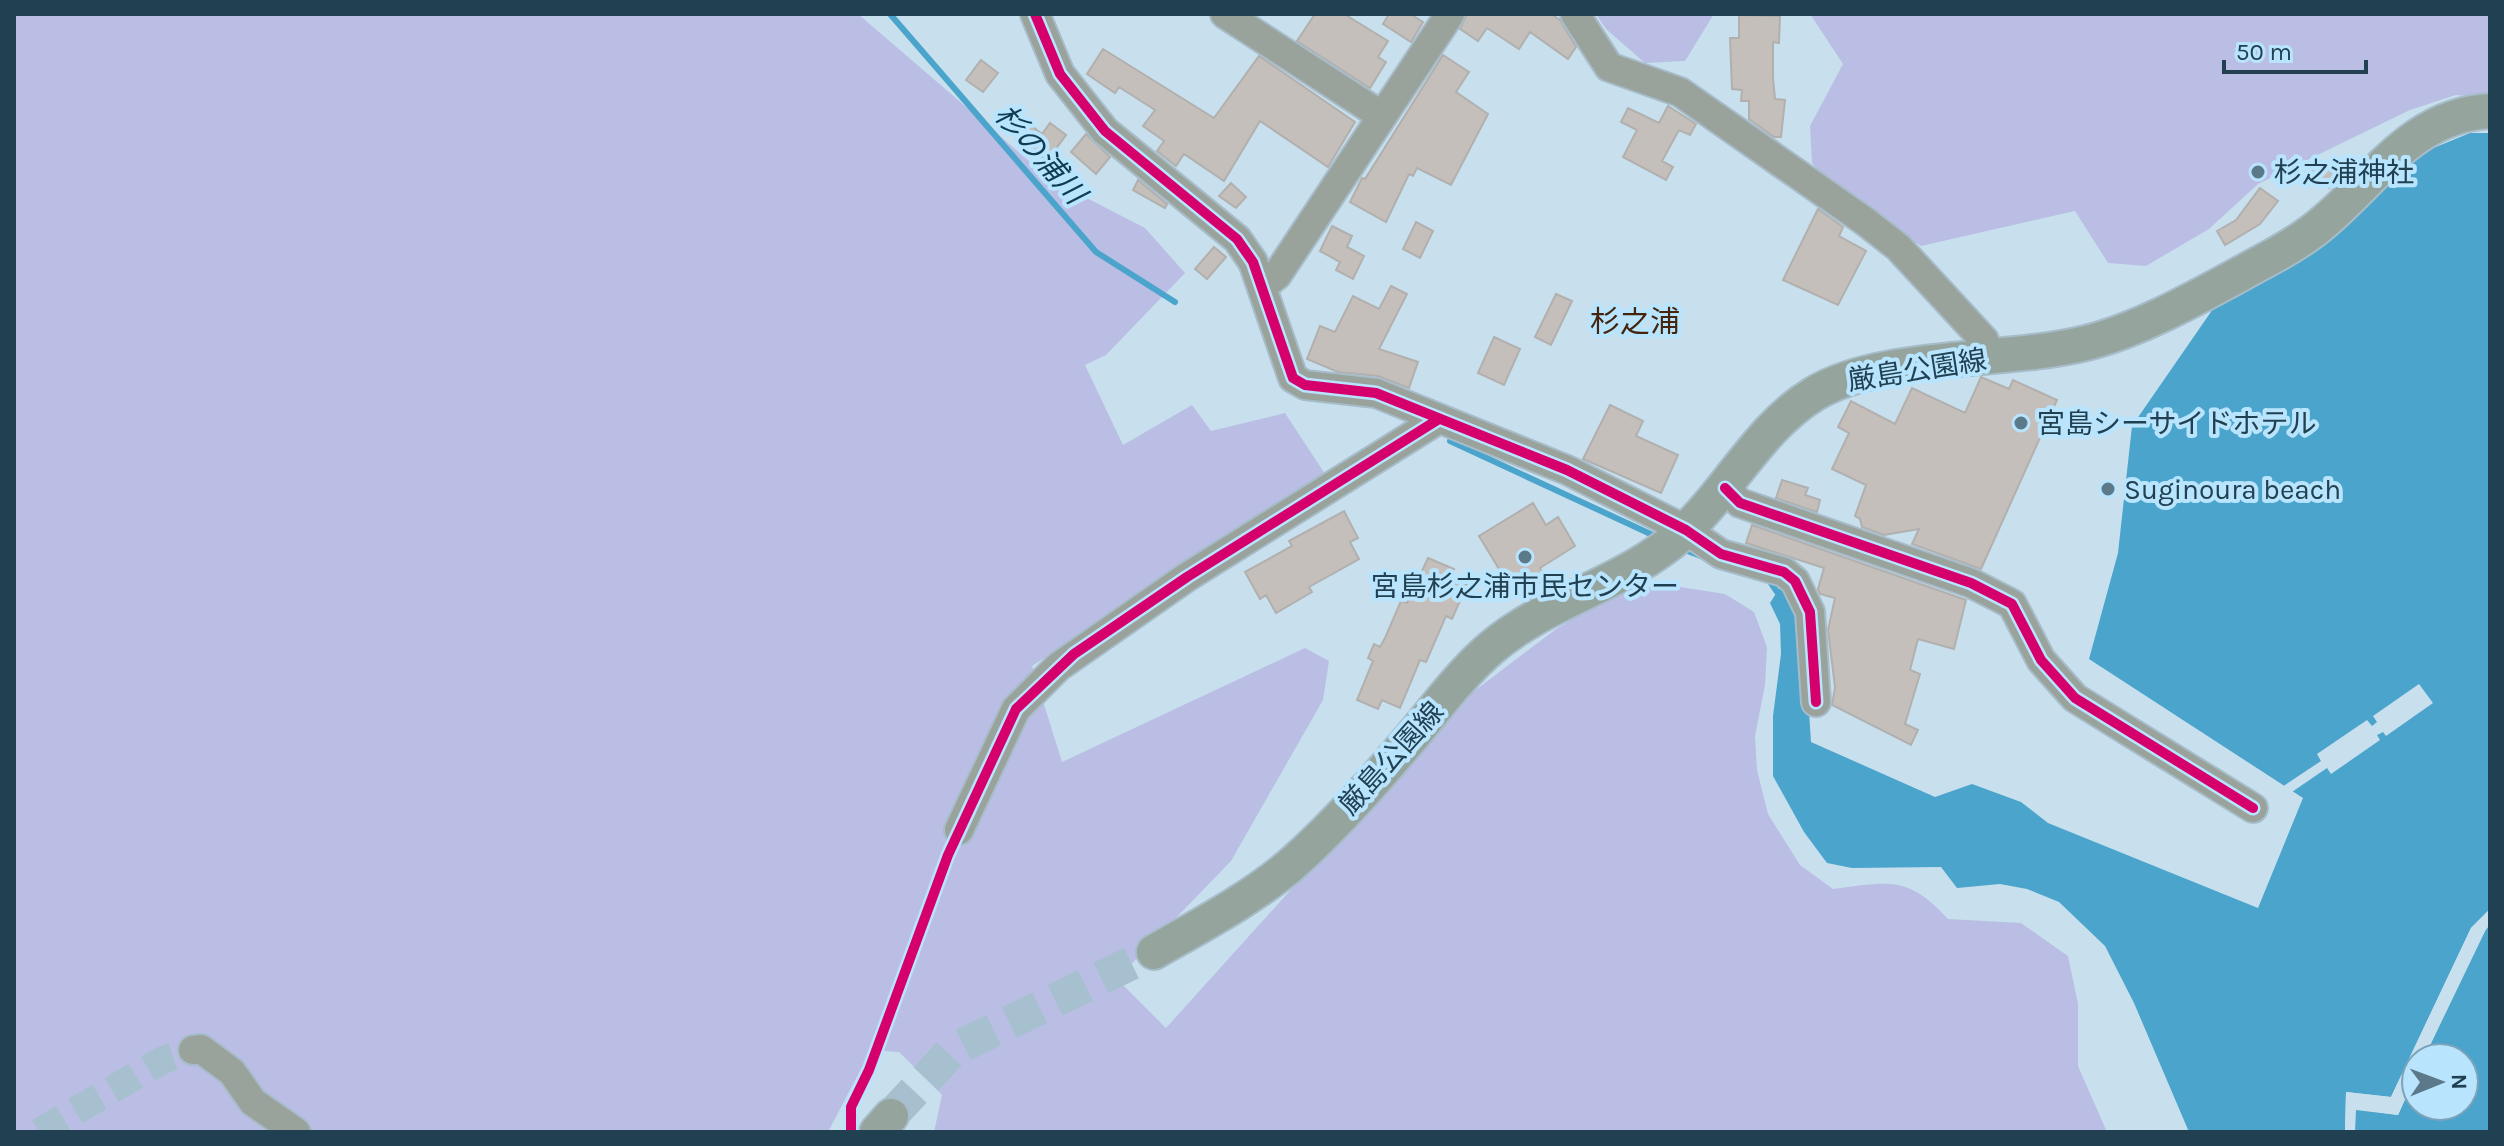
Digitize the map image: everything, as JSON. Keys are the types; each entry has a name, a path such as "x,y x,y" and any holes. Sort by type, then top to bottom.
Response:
{"main road":[{"name":"厳島公園線","path":"1154,952 1230,908 1291,865 1356,800 1469,669 1493,647 1518,627 1670,543 1725,488 1782,419 1831,385 1869,372 2089,343 2150,318 2294,244 2323,223 2395,152 2425,129 2460,115 2490,111"}],"street":[{"path":"1035,14 1060,74 1105,131 1237,239 1253,262 1293,378 1305,385 1376,393 1567,470 1670,543 1784,572 1795,581 1810,612 1816,702"},
{"path":"1225,14 1382,116"},
{"path":"1262,287 1277,275 1450,14"},
{"path":"1575,14 1609,67 1680,92 1898,247 1984,340 1991,358"},
{"path":"959,830 1016,709 1058,667 1187,577 1439,419"},
{"path":"1725,488 1740,503 1971,583 2012,604 2041,660 2075,698 2253,808"},
{"path":"193,1050 201,1049 232,1072 253,1102 296,1132"}],"shaded area":[{"path":"14,14 858,14 1050,179 1145,228 1185,273 1106,355 1085,365 1123,445 1192,405 1211,431 1285,413 1327,477 1032,666 1062,762 1305,648 1329,661 1323,700 1231,861 1117,979 1166,1028 1461,701 1556,629 1605,600 1661,584 1725,594 1754,612 1767,647 1765,685 1755,736 1757,770 1768,814 1800,865 1833,889 1896,885 1921,895 1948,919 2021,923 2068,956 2078,1004 2078,1066 2107,1132 934,1132 942,1095 899,1052 871,1050 828,1132 14,1132"},
{"path":"1596,14 1714,14 1685,61 1645,63 1606,29"},
{"path":"1810,14 2490,14 2490,98 2456,95 2410,110 2258,184 2209,229 2146,266 2108,263 2075,211 1921,246 1832,186 1812,163 1810,126 1843,64"},
{"path":"2470,133 2490,133 2490,909 2471,928 2417,1042 2400,1042 2400,1078 2391,1097 2346,1092 2345,1132 2189,1132 2134,1003 2105,946 2059,902 2027,889 2000,884 1957,888 1941,867 1852,868 1827,863 1804,832 1773,776 1773,716 1781,654 1780,624 1770,603 1784,581 1803,621 1811,742 1935,797 1972,784 2021,802 2048,823 2258,908 2303,798 2089,659 2118,553 2132,426 2215,306 2293,264 2347,222 2387,178 2426,151"},
{"path":"2490,925 2490,1132 2355,1132 2355,1109 2398,1115 2400,1111 2400,1122 2480,1122 2480,1042 2431,1042 2481,935"}],"pier":[{"path":"2419,684 2433,703 2386,736 2383,732 2377,735 2380,740 2331,774 2327,768 2289,794 2282,787 2321,761 2317,754 2367,720 2372,726 2377,722 2373,716"},
{"path":"2490,909 2490,914 2474,930 2421,1042 2417,1042 2471,928"},
{"path":"2490,921 2432,1042 2427,1042 2477,933"},
{"path":"2400,1078 2400,1087 2394,1100 2350,1096 2349,1132 2345,1132 2346,1092 2391,1097"},
{"path":"2400,1102 2398,1115 2356,1110 2355,1132 2351,1132 2353,1107 2396,1110"}],"building":[{"path":"1315,14 1344,14 1388,41 1378,57 1386,62 1370,88 1297,41"},
{"path":"1389,14 1410,14 1423,22 1411,42 1383,24"},
{"path":"1467,14 1551,14 1560,20 1576,47 1568,59 1530,32 1519,49 1487,28 1478,41 1460,29"},
{"path":"1739,15 1780,16 1779,43 1773,42 1773,78 1775,99 1785,100 1781,137 1774,137 1749,119 1749,101 1741,101 1742,90 1732,89 1730,38 1739,38"},
{"path":"1103,49 1214,118 1259,56 1355,122 1328,167 1260,121 1224,181 1184,154 1176,166 1157,151 1164,141 1143,126 1155,110 1119,87 1115,93 1087,74"},
{"path":"1443,55 1469,72 1456,92 1488,114 1451,185 1417,168 1413,176 1409,174 1386,222 1350,202 1362,178 1365,179"},
{"path":"981,60 998,73 983,92 966,80"},
{"path":"1668,106 1696,124 1690,135 1679,130 1662,161 1673,167 1666,180 1623,157 1637,130 1621,122 1628,108 1659,123"},
{"path":"1028,123 1042,134 1050,123 1066,135 1047,161 1016,139"},
{"path":"1086,134 1110,157 1096,174 1071,152"},
{"path":"2312,161 2336,174 2329,188 2304,175"},
{"path":"1138,180 1167,204 1165,208 1133,190"},
{"path":"1231,183 1246,197 1236,208 1219,196"},
{"path":"2260,188 2278,201 2260,224 2225,245 2217,231 2236,220"},
{"path":"1818,209 1843,227 1839,236 1866,251 1838,305 1783,280"},
{"path":"1416,222 1433,231 1420,258 1403,249"},
{"path":"1332,226 1352,236 1347,247 1364,256 1353,279 1336,270 1340,262 1320,251"},
{"path":"1214,247 1226,257 1207,279 1195,269"},
{"path":"1391,286 1407,294 1379,349 1418,362 1409,388 1378,376 1338,372 1307,359 1320,326 1335,332 1353,296 1379,309"},
{"path":"1556,294 1572,301 1551,345 1535,337"},
{"path":"1494,337 1520,349 1504,385 1478,373"},
{"path":"1981,377 2009,389 2013,380 2057,400 1981,569 1912,544 1919,529 1884,535 1862,527 1860,519 1855,516 1866,485 1832,469 1849,433 1838,427 1851,401 1895,424 1912,388 1965,413"},
{"path":"1610,405 1643,421 1636,436 1678,455 1661,493 1583,459"},
{"path":"1782,480 1808,488 1805,495 1820,500 1817,512 1776,498"},
{"name":"宮島杉之浦市民センター","path":"1533,503 1546,525 1558,517 1575,546 1540,568 1546,578 1516,597 1479,536"},
{"path":"1344,511 1358,538 1350,542 1359,559 1309,587 1312,592 1276,613 1266,595 1260,599 1245,572 1292,546 1289,541"},
{"path":"1752,525 1966,600 1954,649 1918,639 1910,670 1920,674 1905,724 1918,730 1911,745 1832,705 1835,687 1828,630 1835,598 1820,594 1818,589 1824,568 1746,543"},
{"path":"1428,558 1454,569 1450,578 1467,585 1452,619 1446,616 1426,662 1420,660 1400,708 1382,700 1378,709 1357,700 1373,661 1368,658 1374,644 1380,647 1401,601 1407,603"}],"waterway":[{"name":"杉の浦川","path":"890,14 1096,252 1175,302"},
{"name":"杉の浦川","path":"1450,441 1657,537"},
{"name":"杉の浦川","path":"1682,549 1709,559"},
{"name":"杉の浦川","path":"1767,577 1777,592"}],"tunnel":[{"path":"891,1116 953,1050 1154,952"},
{"path":"39,1132 163,1060 193,1050"}],"cycle path":[{"path":"1035,14 1060,74 1105,131 1237,239 1253,262 1293,378 1305,385 1376,393 1567,470 1686,530 1721,554 1784,572 1795,581 1810,612 1816,702"},
{"path":"851,1132 851,1107 869,1070 948,855 1016,709 1074,654 1187,577 1439,419"},
{"path":"1725,488 1740,503 1971,583 2012,604 2041,660 2075,698 2253,808"}],"place":[{"name":"杉之浦神社","path":"2258,172"},
{"name":"宮島シーサイドホテル","path":"2021,423"},
{"name":"Suginoura beach","path":"2108,489"},
{"name":"宮島杉之浦市民センター","path":"1525,557"}],"district":[{"name":"杉之浦","path":"1635,322"}]}
